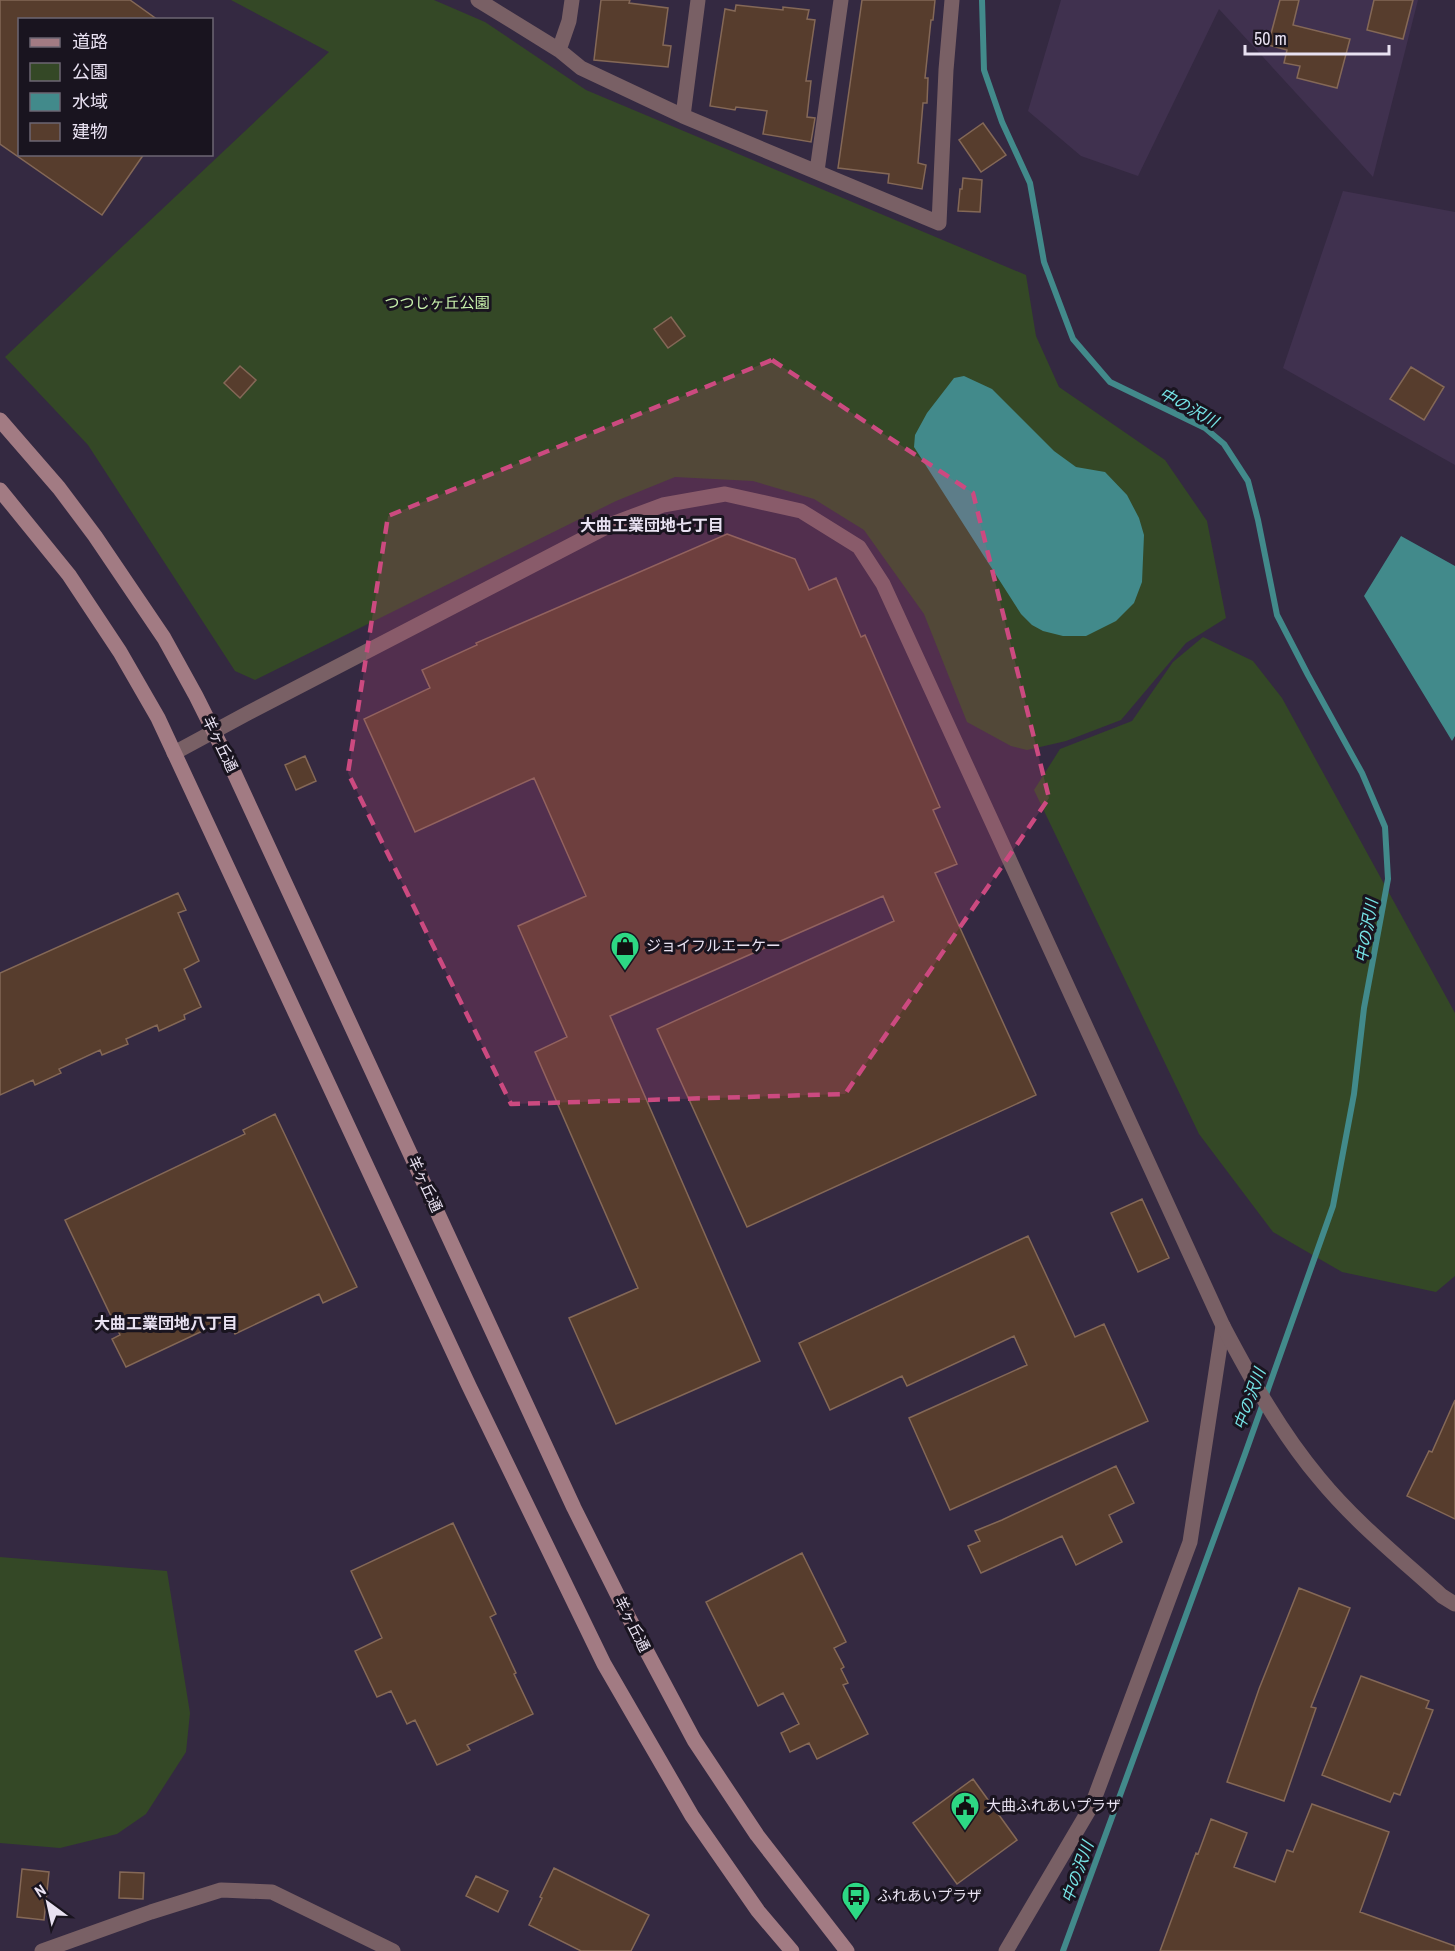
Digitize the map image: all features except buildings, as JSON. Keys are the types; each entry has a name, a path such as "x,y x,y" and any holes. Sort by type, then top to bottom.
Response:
{"main road":[{"name":"羊ヶ丘通","path":"0,420 59,488 164,638 214,731 589,1539 630,1620 694,1740 757,1835 848,1951"},
{"path":"0,490 69,575 120,652 158,718 468,1386 604,1664 692,1816 758,1911 792,1951"}],"street":[{"path":"478,0 559,50 581,68 683,116 939,223 946,70 952,0"},
{"path":"559,50 570,21 572,0"},
{"path":"683,116 698,0"},
{"path":"817,171 841,0"},
{"path":"174,753 612,524 663,505 725,494 801,511 859,547 883,584 1224,1326 1246,1369 1290,1438 1319,1478 1359,1521 1442,1596 1455,1604"},
{"path":"1006,1951 1092,1805 1190,1542 1224,1326"},
{"path":"42,1951 221,1890 272,1892 393,1951"}],"highlighted area":[{"path":"772,360 973,493 1049,798 845,1094 511,1104 348,773 388,516"}],"shaded area":[{"path":"1061,0 1418,0 1373,177 1219,9 1138,176 1081,156 1028,111"},
{"path":"1343,191 1455,212 1455,465 1283,368"}],"green space":[{"name":"つつじヶ丘公園","path":"231,0 434,0 485,22 586,90 1026,275 1036,336 1059,387 1165,460 1207,521 1226,618 1186,643 1121,720 1066,741 1027,750 1011,746 967,722 924,614 864,530 814,499 753,481 675,477 616,501 255,680 235,671 88,445 5,357 329,52"},
{"path":"1203,637 1253,661 1282,698 1455,1013 1455,1276 1436,1292 1342,1272 1273,1232 1199,1134 1034,790 1060,749 1132,721 1173,662"},
{"path":"0,1557 167,1571 190,1713 186,1752 146,1814 117,1834 60,1848 0,1843"}],"water":[{"path":"964,376 992,389 1054,451 1076,467 1105,472 1127,495 1139,518 1144,535 1142,582 1134,603 1116,621 1086,636 1063,636 1043,631 1032,625 1021,614 914,447 915,435 927,413 954,378"},
{"path":"1401,536 1455,566 1455,736 1452,741 1364,596"}],"waterway":[{"name":"中の沢川","path":"982,0 984,70 1002,122 1030,183 1044,262 1073,339 1110,382 1205,428 1224,444 1248,481 1277,615 1362,773 1385,827 1388,879 1364,1008 1354,1094 1333,1206 1063,1951"}],"place":[{"name":"ジョイフルエーケー","path":"625,972"},
{"name":"大曲ふれあいプラザ","path":"965,1832"},
{"name":"ふれあいプラザ","path":"856,1922"}],"district":[{"name":"大曲工業団地七丁目","path":"652,525"},
{"name":"大曲工業団地八丁目","path":"166,1323"}]}
